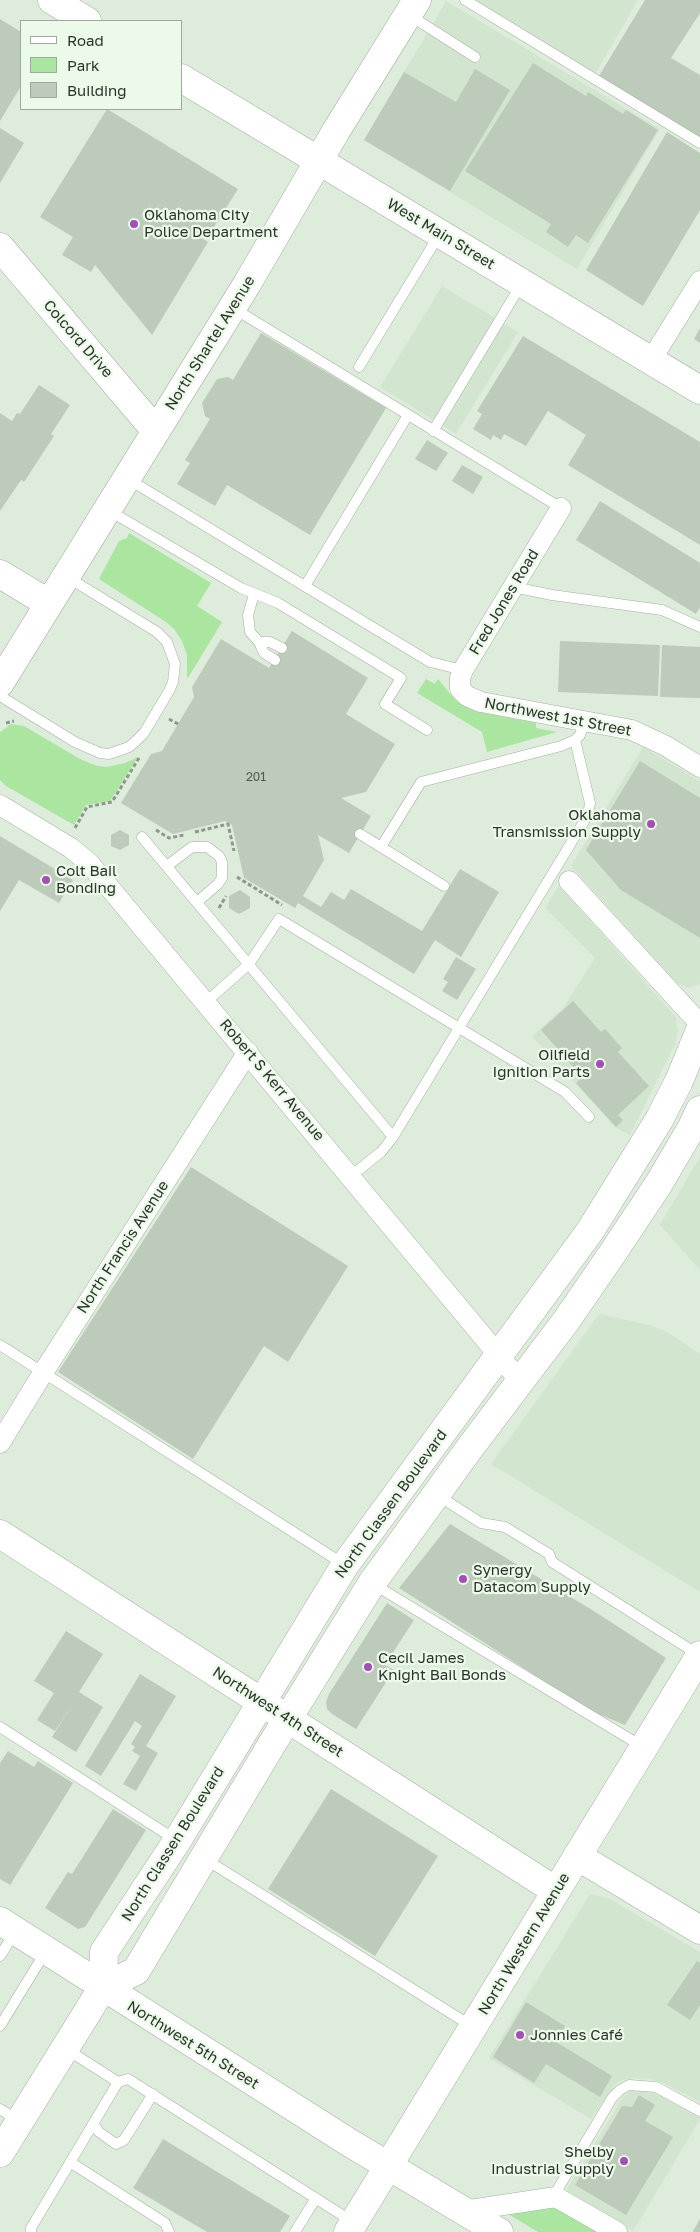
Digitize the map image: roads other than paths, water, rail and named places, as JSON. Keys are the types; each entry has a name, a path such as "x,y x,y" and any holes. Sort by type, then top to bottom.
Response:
{"main road":[{"path":"52,0 85,20"},
{"name":"North Shartel Avenue","path":"0,683 232,308 413,7"},
{"name":"West Main Street","path":"182,79 700,390"},
{"name":"Colcord Drive","path":"0,247 156,431"},
{"path":"0,574 48,603"},
{"name":"North Classen Boulevard","path":"700,1030 678,1081 633,1164 590,1231 346,1565 177,1841 104,1952 103,1987 136,1971 372,1583 436,1494 566,1321 658,1185 700,1110"},
{"name":"Northwest 4th Street","path":"0,1534 556,1891"},
{"name":"North Western Avenue","path":"350,2227 700,1655"},
{"path":"577,1856 700,1930"},
{"name":"Northwest 5th Street","path":"8,1926 387,2167 498,2232"},
{"path":"0,2153 10,2115 65,2048 103,1987"}],"street":[{"path":"651,360 700,281"},
{"name":"Fred Jones Road","path":"467,696 460,689 459,684 463,670 561,508"},
{"name":"Northwest 1st Street","path":"467,696 481,702 632,730 666,746 700,767"},
{"name":"Robert S Kerr Avenue","path":"0,805 71,848 89,863 520,1381"},
{"path":"569,881 700,1024"},
{"name":"North Francis Avenue","path":"0,1444 43,1373 248,1052"},
{"path":"463,2211 500,2207 539,2198 561,2199 617,2232"}],"lane":[{"path":"465,0 700,143"},
{"path":"413,7 475,57"},
{"path":"359,367 440,233"},
{"path":"433,431 522,282"},
{"path":"232,308 561,508"},
{"path":"304,586 408,415"},
{"path":"126,478 430,662 463,670"},
{"path":"107,509 183,556 254,594 278,603 401,678 385,704 427,730"},
{"path":"0,696 75,742 100,753 109,754 124,749 144,733 169,691 175,673 175,664 167,642 157,632 65,576"},
{"path":"513,587 552,595 662,610 700,627"},
{"path":"254,594 248,615 250,632 259,642 264,653 274,660"},
{"path":"259,642 270,642 282,648"},
{"path":"381,847 421,782 561,746 580,735 584,720"},
{"path":"351,1176 381,1152 393,1137 588,815 590,803 574,740"},
{"path":"360,834 444,886"},
{"path":"142,837 393,1137"},
{"path":"166,866 192,847 207,847 219,856 222,862 222,878 218,884 197,902"},
{"path":"206,1002 250,964 279,919 565,1092 589,1117"},
{"path":"0,1345 346,1565"},
{"path":"436,1494 481,1523 505,1527 549,1554 552,1562 700,1655"},
{"path":"372,1583 644,1748"},
{"path":"0,1727 177,1841"},
{"path":"205,1859 474,2027"},
{"path":"0,1956 8,1926"},
{"path":"0,2026 47,1950"},
{"path":"65,2048 118,2082"},
{"path":"31,2232 30,2228 118,2082 128,2079 316,2198 350,2227"},
{"path":"561,2199 559,2187 612,2098 620,2090 629,2085 656,2087 700,2111"},
{"path":"93,2124 99,2132 116,2144 124,2140 153,2094"},
{"path":"70,2162 165,2223 170,2232"},
{"path":"295,2232 316,2198"}],"place":[{"name":"Oklahoma City Police Department","path":"134,224"},
{"name":"Oklahoma Transmission Supply","path":"651,824"},
{"name":"Colt Bail Bonding","path":"46,880"},
{"name":"Oilfield Ignition Parts","path":"600,1064"},
{"name":"Synergy Datacom Supply","path":"463,1579"},
{"name":"Cecil James Knight Bail Bonds","path":"368,1667"},
{"name":"Jonnies Café","path":"520,2035"},
{"name":"Shelby Industrial Supply","path":"624,2161"}]}
